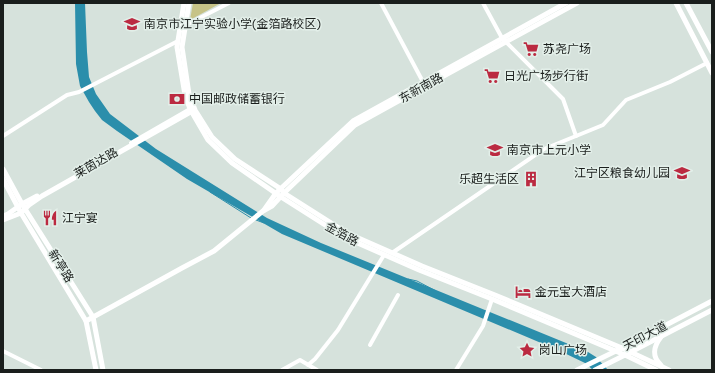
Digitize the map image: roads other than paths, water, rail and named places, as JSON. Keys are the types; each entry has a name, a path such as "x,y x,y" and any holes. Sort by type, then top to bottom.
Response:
{"main road":[{"name":"金箔路","path":"184,3 177,48 185,95 208,140 232,163 347,233 422,266 622,348 668,370"},
{"name":"金箔路","path":"189,3 182,48 192,110"},
{"name":"东新南路","path":"281,193 355,125 566,3"},
{"name":"东新南路","path":"281,193 353,121 423,82 577,3"},
{"path":"676,3 712,73"},
{"path":"686,3 712,52"},
{"path":"3,220 192,110"},
{"name":"新亭路","path":"3,169 22,208 86,321 96,370"},
{"name":"新亭路","path":"3,180 93,317 103,370"},
{"name":"金箔路","path":"281,193 344,237 419,270 616,351 656,370"},
{"path":"86,321 214,252 263,211 281,193"},
{"path":"3,216 22,208"},
{"name":"天印大道","path":"577,370 712,300"},
{"name":"天印大道","path":"595,370 712,310"},
{"path":"661,337 656,344 654,354 660,364 668,370"}],"street":[{"path":"186,25 229,3"},
{"path":"381,3 423,82"},
{"path":"483,3 504,40 563,98 576,136"},
{"path":"3,136 67,95 79,92 178,41"},
{"path":"392,253 544,149 603,125 626,100 670,82 707,63"},
{"path":"308,365 315,359 338,330 384,255"},
{"path":"370,345 398,295"},
{"path":"456,370 483,326 492,299"},
{"path":"3,351 41,370"},
{"path":"282,370 300,360 317,370"}],"water":[{"path":"75,3 85,3 89,77 96,94 110,114 156,149 267,218 321,243 588,352 596,357 608,370 593,370 585,363 560,351 282,234 187,179 117,131 102,120 80,86 76,64"}],"waterway":[{"path":"210,192 251,218"},
{"path":"256,220 264,223"},
{"path":"408,279 417,281 436,291"}],"place":[{"name":"南京市江宁实验小学(金箔路校区)","path":"132,24"},
{"name":"苏尧广场","path":"531,49"},
{"name":"日光广场步行街","path":"492,76"},
{"name":"中国邮政储蓄银行","path":"177,99"},
{"name":"南京市上元小学","path":"495,150"},
{"name":"江宁区粮食幼儿园","path":"682,173"},
{"name":"乐超生活区","path":"531,179"},
{"name":"江宁宴","path":"50,218"},
{"name":"金元宝大酒店","path":"523,292"},
{"name":"岗山广场","path":"527,350"}]}
